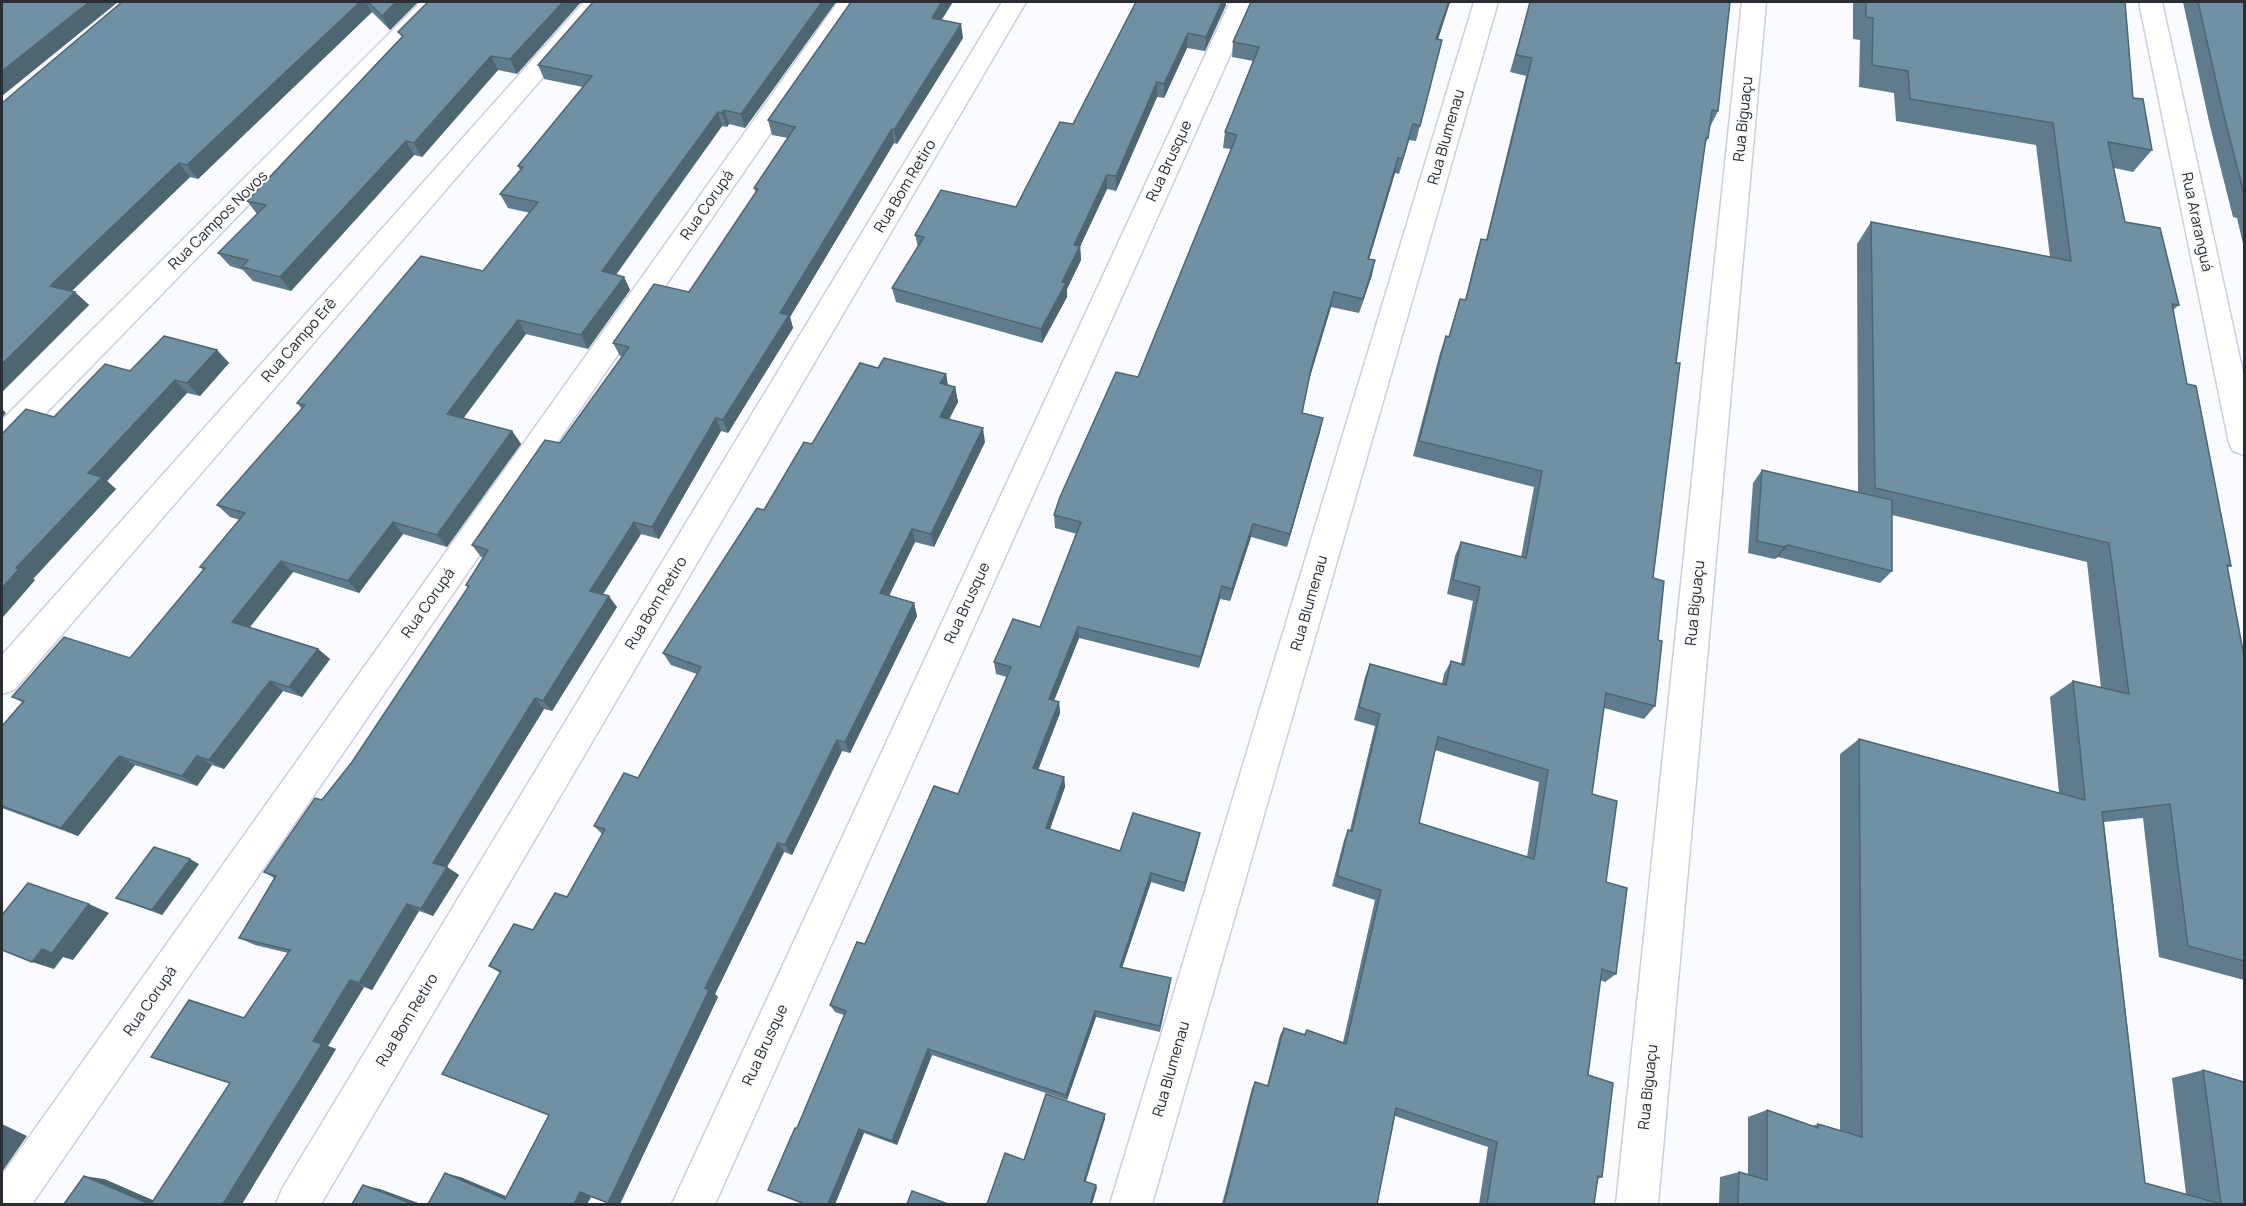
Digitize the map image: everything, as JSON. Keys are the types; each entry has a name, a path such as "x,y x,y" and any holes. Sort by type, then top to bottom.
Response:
{"street":[{"name":"Rua Campos Novos","path":"2,439 434,2"},
{"name":"Rua Campo Erê","path":"2,679 596,2"},
{"name":"Rua Corupá","path":"8,1204 849,2"},
{"name":"Rua Bom Retiro","path":"297,1204 1014,2"},
{"name":"Rua Brusque","path":"693,1204 1242,2"},
{"name":"Rua Blumenau","path":"1131,1204 1486,2"},
{"name":"Rua Biguaçu","path":"1637,1204 1754,2"},
{"name":"Rua Araranguá","path":"2150,2 2244,443"}],"building":[{"path":"2,2 89,2 2,71"},
{"path":"122,2 360,2 187,165 179,163 50,286 75,292 2,364 2,103"},
{"path":"368,2 396,2 382,16"},
{"path":"428,2 563,2 510,59 491,56 414,143 406,141 280,277 242,267 248,260 218,253 266,205 247,201 403,36 398,32"},
{"path":"593,2 822,2 741,114 724,110 722,113 718,112 602,271 624,277 581,335 518,320 447,414 512,431 437,535 393,522 348,581 281,561 232,622 318,649 289,687 270,681 209,760 197,756 182,776 119,756 61,828 2,806 2,726 24,701 12,697 64,637 130,658 205,568 200,567 245,513 217,505 305,405 297,403 421,256 483,271 538,202 500,194 523,167 518,166 592,76 538,65"},
{"path":"851,2 942,2 932,18 961,24 894,130 892,129 780,313 789,315 723,420 716,418 652,527 634,522 590,591 609,596 543,701 535,698 433,863 447,867 421,909 407,904 359,983 350,980 313,1041 322,1044 223,1204 151,1204 230,1083 151,1057 189,1000 244,1018 290,950 239,938 276,876 264,872 315,798 322,800 352,762 469,586 466,585 488,550 472,545 545,440 560,443 629,347 613,343 654,284 689,292 758,189 754,188 795,127 768,120"},
{"path":"1136,2 1222,2 1206,37 1188,33 1164,84 1157,82 1116,176 1107,175 1074,245 1080,246 1062,282 1066,283 1041,329 892,288 924,237 915,235 941,190 1016,207 1060,122 1073,124"},
{"path":"1251,2 1449,2 1436,39 1442,40 1420,126 1413,124 1403,158 1398,158 1368,259 1375,260 1363,299 1334,292 1311,369 1302,413 1323,418 1290,534 1253,524 1232,589 1222,586 1201,657 1078,627 1049,699 1059,702 1033,768 1064,777 1046,828 1120,851 1133,813 1200,833 1185,883 1151,873 1120,967 1171,978 1160,1026 1095,1011 1066,1095 928,1049 892,1141 859,1129 828,1204 805,1204 768,1190 795,1128 797,1128 846,1011 830,1005 857,942 865,944 934,786 958,794 1011,667 994,662 1013,619 1040,627 1081,522 1054,515 1060,497 1116,372 1138,377 1237,135 1225,132 1259,47 1233,42"},
{"path":"1530,2 1730,2 1718,111 1712,110 1708,138 1706,138 1694,225 1676,363 1680,363 1653,578 1664,581 1658,640 1662,641 1655,706 1606,693 1592,794 1617,801 1606,882 1627,888 1616,974 1602,969 1588,1075 1613,1083 1602,1177 1598,1176 1594,1204 1487,1204 1497,1142 1396,1108 1377,1204 1224,1204 1255,1082 1268,1086 1284,1028 1305,1035 1307,1030 1346,1044 1381,890 1337,876 1348,830 1352,831 1380,714 1359,707 1370,664 1446,685 1451,661 1464,665 1480,587 1453,580 1461,542 1526,558 1542,471 1419,441 1446,336 1449,337 1460,299 1466,300 1481,239 1487,240 1532,58 1516,55","holes":["1438,737 1548,770 1534,859 1419,823"]},
{"path":"1866,2 2125,2 2133,98 2143,99 2152,150 2108,142 2125,222 2160,228 2179,305 2172,304 2187,384 2196,386 2231,566 2227,565 2244,656 2244,961 2188,946 2170,804 2102,812 2145,1183 2221,1204 1738,1204 1739,1172 1767,1180 1767,1110 1818,1128 1818,1124 1862,1137 1859,739 2085,800 2073,681 2129,694 2109,543 1875,488 1871,222 2071,261 2053,123 1910,99 1908,71 1872,65 1873,18 1866,17"},
{"path":"2198,2 2244,2 2244,194 2223,112"},
{"path":"164,336 217,350 187,383 175,380 88,473 102,477 16,568 19,569 2,588 2,434 26,409 54,417 105,364 130,371"},
{"path":"884,358 946,374 940,383 955,387 940,417 983,428 931,534 912,529 880,593 914,603 845,742 837,740 785,845 778,843 705,988 709,990 608,1203 580,1192 574,1204 428,1204 445,1173 505,1199 549,1115 442,1074 501,971 489,966 514,924 533,930 555,893 567,897 605,829 594,826 624,773 638,778 701,667 663,653 757,508 764,510 804,442 812,444 860,363 878,368"},
{"path":"1762,470 1892,500 1892,571 1788,545 1784,547 1757,541"},
{"path":"154,847 190,859 152,910 116,898"},
{"path":"28,883 89,904 52,953 42,949 32,962 2,950 2,915"},
{"path":"2203,1070 2244,1082 2244,1204 2221,1204"},
{"path":"1046,1094 1105,1114 1084,1181 1096,1185 1090,1204 987,1204 1005,1153 1024,1160"},
{"path":"84,1176 150,1204 64,1204"},
{"path":"363,1185 413,1204 352,1204"},
{"path":"912,1191 948,1204 907,1204"}]}
